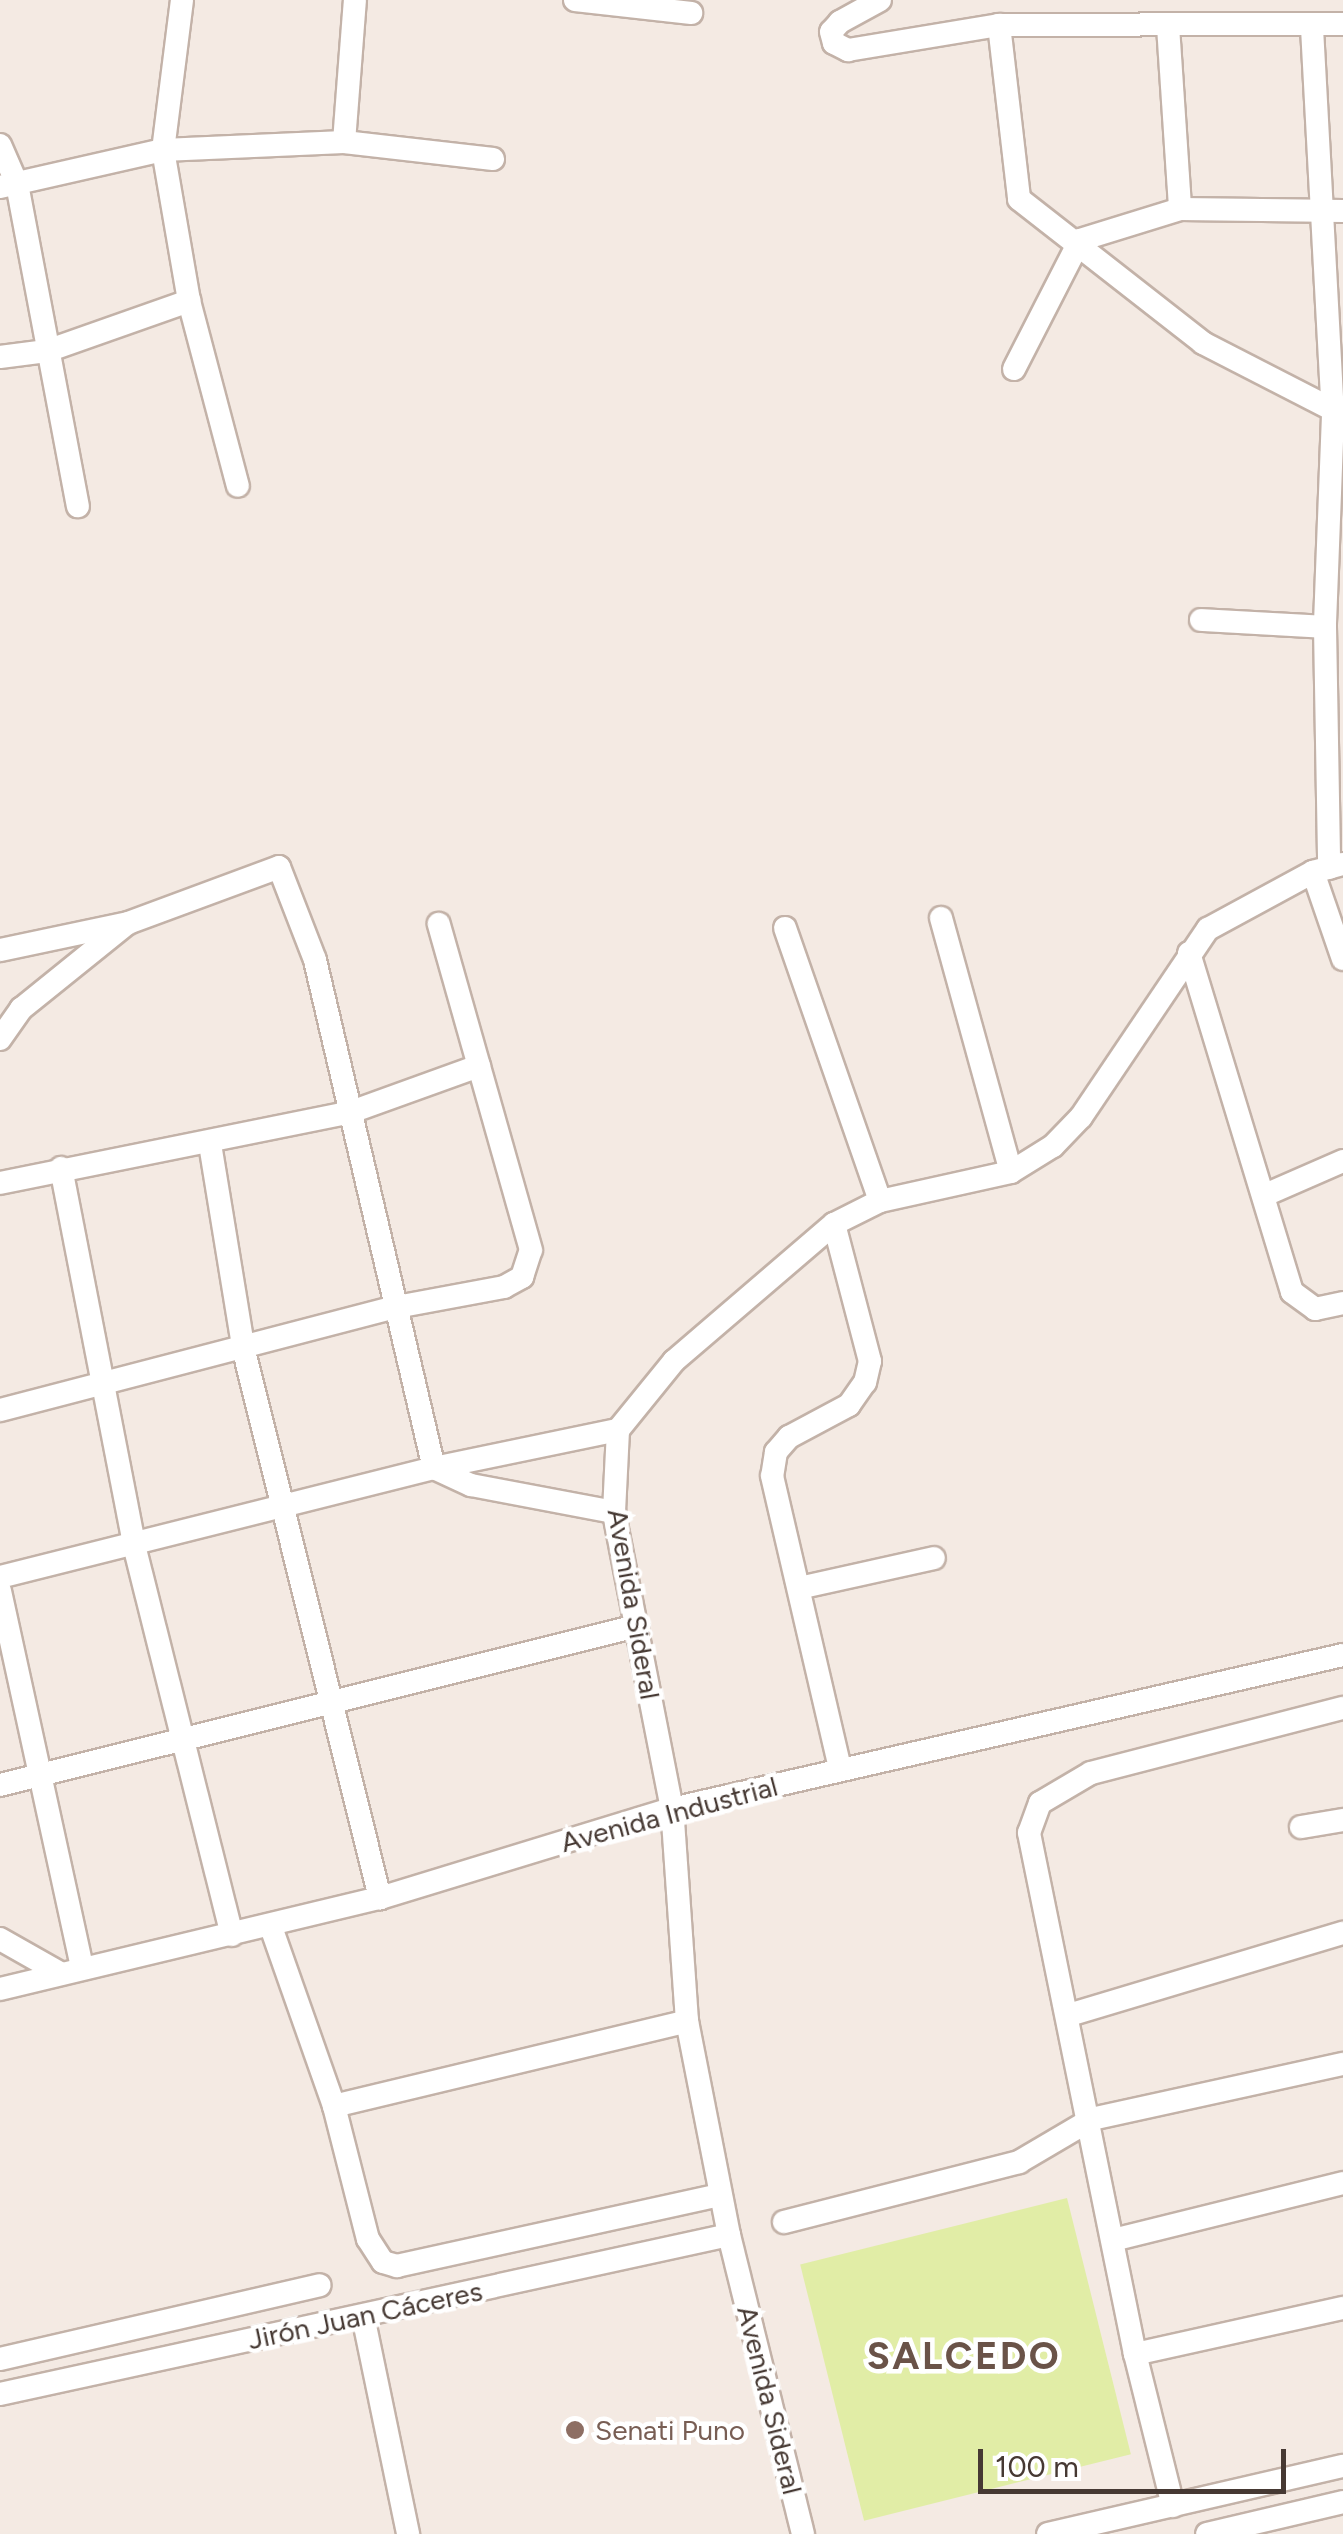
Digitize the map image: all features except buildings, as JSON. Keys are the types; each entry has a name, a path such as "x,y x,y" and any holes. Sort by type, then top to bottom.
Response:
{"street":[{"path":"182,0 163,150 189,301 238,486"},
{"path":"344,142 355,0"},
{"path":"576,0 690,14"},
{"path":"880,0 840,22 830,32 834,43 848,50 999,25 1312,28 1343,24"},
{"path":"999,25 1020,199 1080,240 1204,344 1338,415"},
{"path":"1168,26 1180,209"},
{"path":"1312,28 1333,212 1338,415 1329,868 1343,959"},
{"path":"8,186 163,150 344,142 493,158"},
{"path":"0,145 78,506"},
{"path":"1014,369 1080,240 1180,209 1333,212"},
{"path":"0,357 47,350 189,301"},
{"path":"1201,620 1331,635"},
{"path":"0,950 128,923 279,868 315,960 392,1308 434,1468"},
{"path":"0,1577 434,1468 618,1430 674,1361 834,1224 880,1202 1012,1172 1053,1146 1081,1117 1208,928 1329,868"},
{"path":"942,918 1012,1172"},
{"path":"0,1040 21,1008 128,923"},
{"path":"0,1410 244,1350 392,1308 504,1287 531,1265 439,924"},
{"path":"785,928 880,1202"},
{"path":"1189,953 1292,1292 1314,1309 1343,1303"},
{"path":"0,1183 62,1168 210,1144 351,1112 479,1066"},
{"path":"210,1144 244,1350 380,1898"},
{"path":"1265,1195 1343,1161"},
{"path":"62,1168 134,1545 232,1935"},
{"path":"834,1224 870,1361 866,1382 848,1405 790,1436 776,1452 772,1476 840,1769"},
{"name":"Avenida Sideral","path":"618,1430 614,1512 672,1809 687,2021 729,2235 803,2534"},
{"path":"434,1468 471,1485 614,1512"},
{"path":"798,1588 934,1558"},
{"path":"0,1591 41,1775 71,1970"},
{"path":"0,1785 330,1706 637,1626"},
{"name":"Avenida Industrial","path":"0,1989 380,1898 672,1809 1343,1655"},
{"path":"1174,2506 1135,2354 1092,2119 1029,1833 1040,1802 1060,1786 1343,1708"},
{"path":"1301,1827 1343,1820"},
{"path":"271,1926 334,2106 368,2239 383,2262 397,2266 720,2195"},
{"path":"1069,2016 1343,1933"},
{"path":"0,1939 71,1970"},
{"path":"334,2106 687,2021"},
{"path":"784,2222 1019,2162 1092,2119 1343,2064"},
{"path":"1113,2240 1343,2183"},
{"name":"Jirón Juan Cáceres","path":"0,2394 729,2235"},
{"name":"Jirón Juan Cáceres","path":"0,2359 320,2285"},
{"path":"1135,2354 1343,2308"},
{"path":"363,2316 408,2534"},
{"path":"1048,2534 1343,2466"},
{"path":"1207,2534 1343,2502"}],"green space":[{"path":"1067,2198 1131,2454 864,2521 800,2265"}],"place":[{"name":"Senati Puno","path":"575,2430"}],"district":[{"name":"SALCEDO","path":"964,2357"}]}
